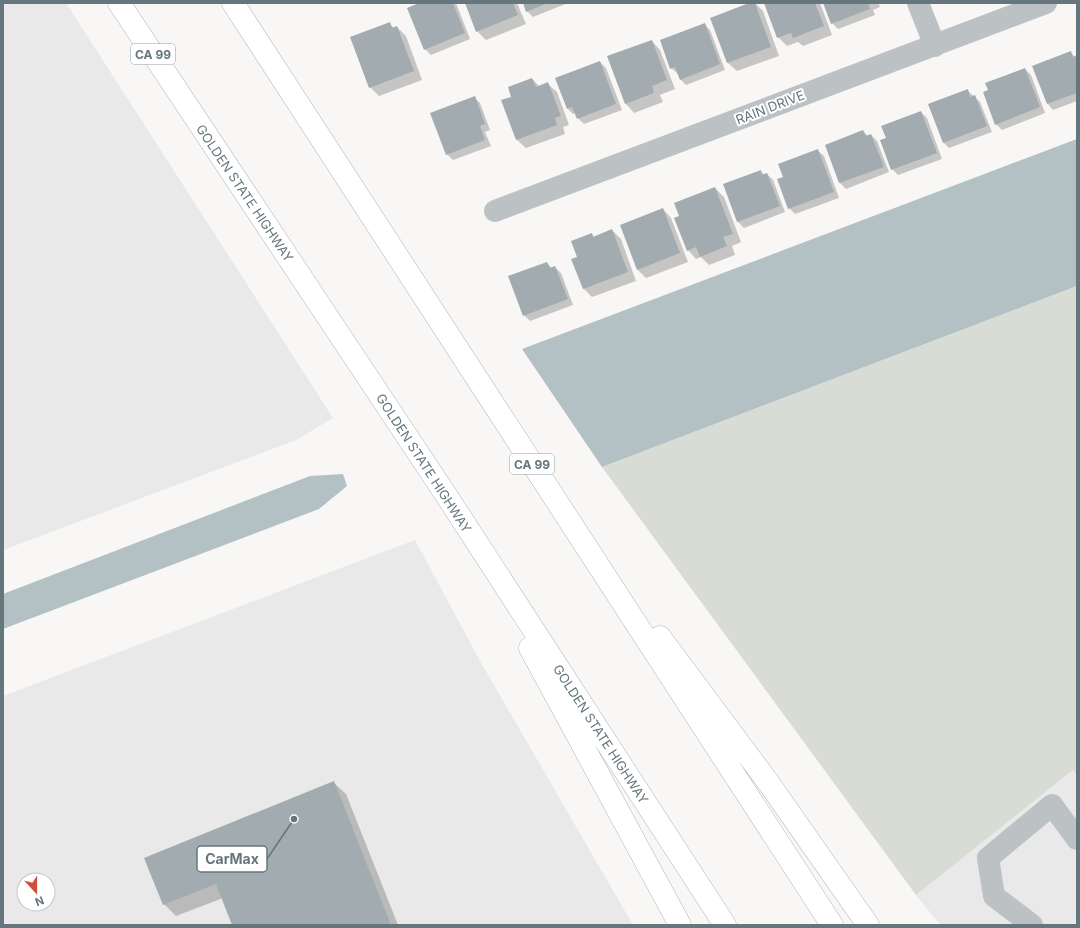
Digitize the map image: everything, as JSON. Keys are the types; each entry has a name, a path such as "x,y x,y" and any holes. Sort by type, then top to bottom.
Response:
{"highway":[{"name":"GOLDEN STATE HIGHWAY","path":"119,3 450,502 725,925"},
{"name":"CA 99","path":"233,3 832,925"},
{"path":"528,459 768,782 868,925"},
{"path":"450,502 680,925"}],"street":[{"path":"918,3 935,46"},
{"name":"RAIN DRIVE","path":"495,211 1046,3"},
{"path":"1032,925 994,896 988,858 1052,805 1077,839"}],"shaded area":[{"path":"3,3 66,3 333,418 296,440 3,550"},
{"path":"1077,139 1077,286 602,467 522,349"},
{"path":"1077,286 1077,775 1073,770 916,895 602,467"},
{"path":"343,474 347,486 319,509 3,629 3,594 310,476"},
{"path":"415,540 480,661 633,925 3,925 3,696"},
{"path":"1073,770 1077,775 1077,925 940,925 916,895"}],"building":[{"path":"419,3 453,3 465,33 424,50 407,8"},
{"path":"465,3 513,3 518,15 476,32"},
{"path":"523,3 548,3 526,12"},
{"path":"749,3 755,3 771,47 727,63 710,18"},
{"path":"764,3 815,3 824,26 793,38 791,33 777,38"},
{"path":"823,3 868,3 870,9 831,24"},
{"path":"390,22 392,28 397,26 414,71 369,88 350,37"},
{"path":"705,23 720,64 680,80 675,67 670,69 660,40"},
{"path":"652,40 667,80 652,86 654,93 625,104 607,56"},
{"path":"1071,51 1073,57 1077,55 1077,93 1047,104 1032,66"},
{"path":"600,61 616,104 577,119 572,107 567,109 555,78"},
{"path":"1025,68 1040,107 995,125 983,92 988,90 985,83"},
{"path":"532,78 536,87 548,82 561,116 555,118 557,125 516,140 501,100 511,97 508,87"},
{"path":"968,89 970,97 975,95 987,126 943,143 928,104"},
{"path":"475,96 485,124 480,126 485,140 446,155 430,113"},
{"path":"921,111 937,153 891,170 880,140 886,138 881,126"},
{"path":"863,130 866,136 871,134 884,167 839,183 825,145"},
{"path":"818,149 834,192 788,209 777,179 783,177 778,164"},
{"path":"761,170 762,175 767,173 780,206 737,222 723,184"},
{"path":"715,187 733,234 723,237 727,246 700,257 696,247 687,251 674,218 679,216 674,203"},
{"path":"663,208 680,253 637,270 620,225"},
{"path":"612,229 628,272 583,289 571,259 577,257 571,241 592,233 593,237"},
{"path":"547,262 550,268 555,266 568,299 523,316 508,276"},
{"path":"334,781 391,925 232,925 216,884 163,905 144,858"}],"place":[{"name":"CarMax","path":"294,819"}]}
